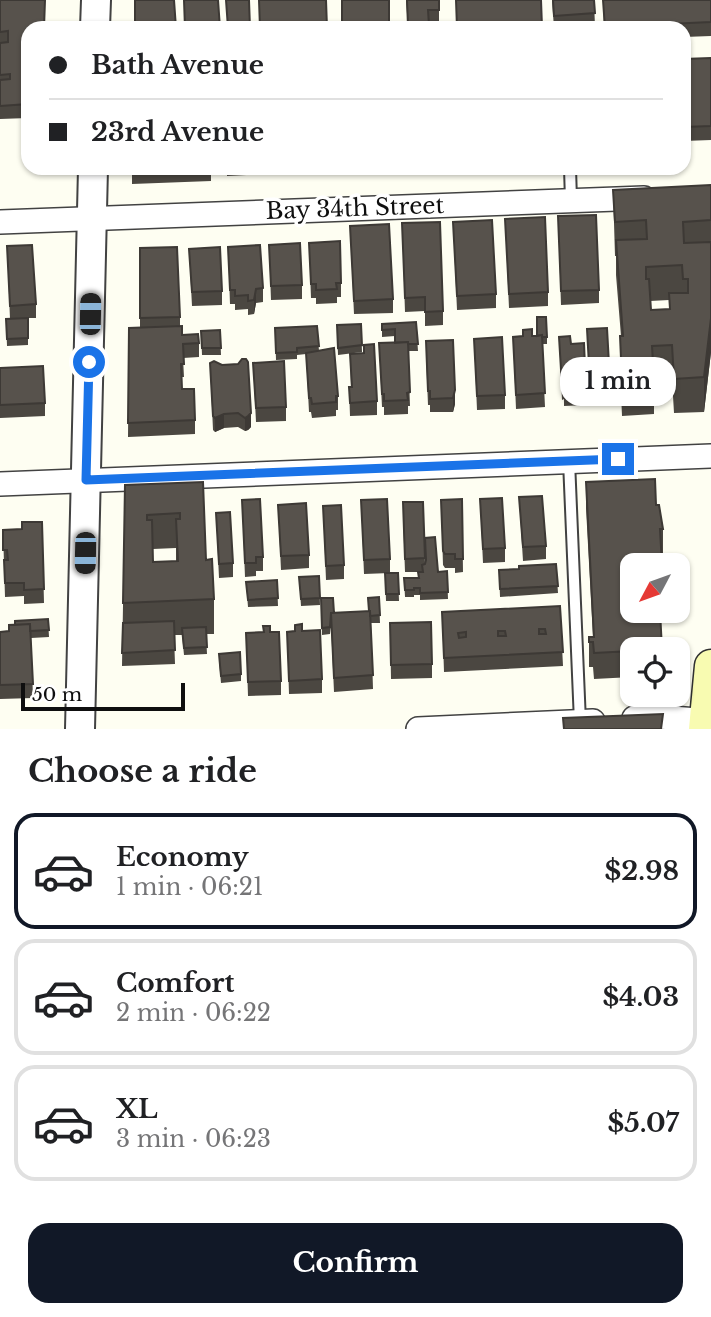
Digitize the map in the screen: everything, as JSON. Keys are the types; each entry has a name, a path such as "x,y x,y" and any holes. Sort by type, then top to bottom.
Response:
{"main road":[{"path":"707,724 711,666"}],"street":[{"path":"96,0 96,21"},
{"path":"80,729 93,175"},
{"name":"Bay 34th Street","path":"0,222 662,197"},
{"path":"0,484 711,456"},
{"path":"418,729 660,717 707,724"}],"lane":[{"path":"570,175 570,200"},
{"path":"569,461 580,722"}],"building":[{"path":"0,0 45,0 44,21 21,21 21,104 0,106 0,80 10,79 10,74 0,75 0,43 8,42 8,31 0,32"},
{"path":"135,0 174,0 176,21 135,21"},
{"path":"184,0 218,0 220,21 185,21"},
{"path":"226,0 249,0 250,21 228,21"},
{"path":"259,0 326,0 327,21 260,21"},
{"path":"342,0 389,0 389,21 342,21"},
{"path":"407,0 439,0 439,10 428,10 429,21 408,21"},
{"path":"456,0 541,0 542,21 457,21"},
{"path":"553,0 594,0 595,13 554,16"},
{"path":"603,0 711,0 711,22 604,21"},
{"path":"711,58 711,126 691,127 691,59"},
{"path":"711,185 711,220 683,222 684,243 711,242 711,318 704,377 674,379 672,345 652,346 654,380 622,381 620,336 623,336 616,240 647,239 646,220 615,222 613,190","holes":["682,265 683,279 688,279 688,293 669,293 670,309 651,310 646,267"]},
{"path":"596,215 599,290 561,291 558,216"},
{"path":"545,217 548,292 509,294 505,219"},
{"path":"492,220 496,294 457,296 453,222"},
{"path":"440,222 443,311 425,312 425,297 405,298 402,223"},
{"path":"389,224 393,299 354,301 350,226"},
{"path":"340,241 341,283 336,283 337,289 316,290 316,284 311,284 309,243"},
{"path":"300,243 302,285 271,286 269,245"},
{"path":"32,245 36,304 10,306 7,246"},
{"path":"260,245 263,288 256,289 254,300 248,301 248,295 235,296 235,290 230,290 228,247"},
{"path":"177,247 180,317 140,318 140,248"},
{"path":"220,247 222,291 192,292 189,249"},
{"path":"537,317 546,317 547,337 537,336"},
{"path":"28,318 28,338 7,339 6,319"},
{"path":"416,322 418,344 395,343 395,329 382,330 382,324"},
{"path":"361,324 362,345 338,348 337,325"},
{"path":"182,326 182,335 198,334 199,343 183,344 184,364 181,364 182,389 194,389 195,420 128,423 129,328"},
{"path":"317,326 319,346 297,348 297,352 276,353 275,328"},
{"path":"607,328 610,382 590,383 587,329"},
{"path":"532,329 532,336 542,335 545,393 516,395 513,337 523,336 523,330"},
{"path":"220,330 221,348 202,348 201,331"},
{"path":"570,336 571,344 584,343 586,391 564,392 562,386 559,337"},
{"path":"502,337 505,395 477,396 474,339"},
{"path":"453,340 453,398 430,399 426,341"},
{"path":"408,342 408,400 384,401 379,343"},
{"path":"374,344 377,401 350,403 350,354 364,353 364,345"},
{"path":"334,348 338,396 336,402 312,404 309,398 306,353"},
{"path":"242,359 248,362 251,413 245,418 238,413 215,418 210,363 214,361 222,365 238,364"},
{"path":"284,361 286,407 256,408 253,363"},
{"path":"43,366 45,403 0,405 0,368"},
{"path":"655,479 656,505 659,505 663,529 660,529 661,553 620,553 620,623 661,623 661,637 620,637 620,652 594,653 593,642 589,642 589,637 594,637 586,482"},
{"path":"203,482 206,560 212,559 214,599 123,603 125,485","holes":["180,513 180,519 176,519 178,561 153,562 152,520 147,520 147,515"]},
{"path":"542,496 546,546 523,547 519,497"},
{"path":"502,498 505,548 483,549 480,499"},
{"path":"260,499 263,557 256,557 256,563 245,563 242,500"},
{"path":"387,499 390,559 364,560 361,500"},
{"path":"462,499 463,559 455,559 455,554 445,554 443,551 441,500"},
{"path":"403,502 423,502 425,558 405,559"},
{"path":"306,503 309,555 281,556 278,505"},
{"path":"341,505 344,565 326,566 323,506"},
{"path":"230,512 233,563 219,564 216,513"},
{"path":"22,522 42,522 44,589 24,590 24,583 5,583 4,560 8,560 7,550 3,550 3,530 22,529"},
{"path":"435,537 438,572 447,571 448,592 420,593 420,588 405,590 404,578 419,578 418,572 423,572 422,565 426,560 425,538"},
{"path":"556,564 558,586 500,589 499,570"},
{"path":"385,573 398,573 399,594 386,594"},
{"path":"319,576 320,598 301,599 299,577"},
{"path":"277,580 278,598 248,600 246,582"},
{"path":"379,597 380,615 370,616 368,598"},
{"path":"321,598 333,598 334,613 331,613 330,627 322,628"},
{"path":"560,606 563,652 444,658 442,612","holes":["539,629 545,629 546,634 539,634","498,631 505,631 506,636 498,636","466,632 466,637 459,638 458,633"]},
{"path":"370,611 373,675 334,678 331,613"},
{"path":"48,619 49,630 30,631 30,624 15,625 15,621"},
{"path":"174,621 175,650 122,653 123,623"},
{"path":"431,622 432,664 391,665 390,623"},
{"path":"30,624 33,684 0,685 0,632 9,631 9,625"},
{"path":"302,624 302,631 320,630 322,679 289,681 287,632 295,631 295,625"},
{"path":"263,626 270,626 270,632 279,632 281,681 248,682 246,633 264,632"},
{"path":"206,627 207,647 184,648 182,628"},
{"path":"240,652 241,674 221,676 219,654"},
{"path":"663,714 661,729 564,729 563,718"}],"route":[{"path":"89,362 86,480 618,459"}]}
